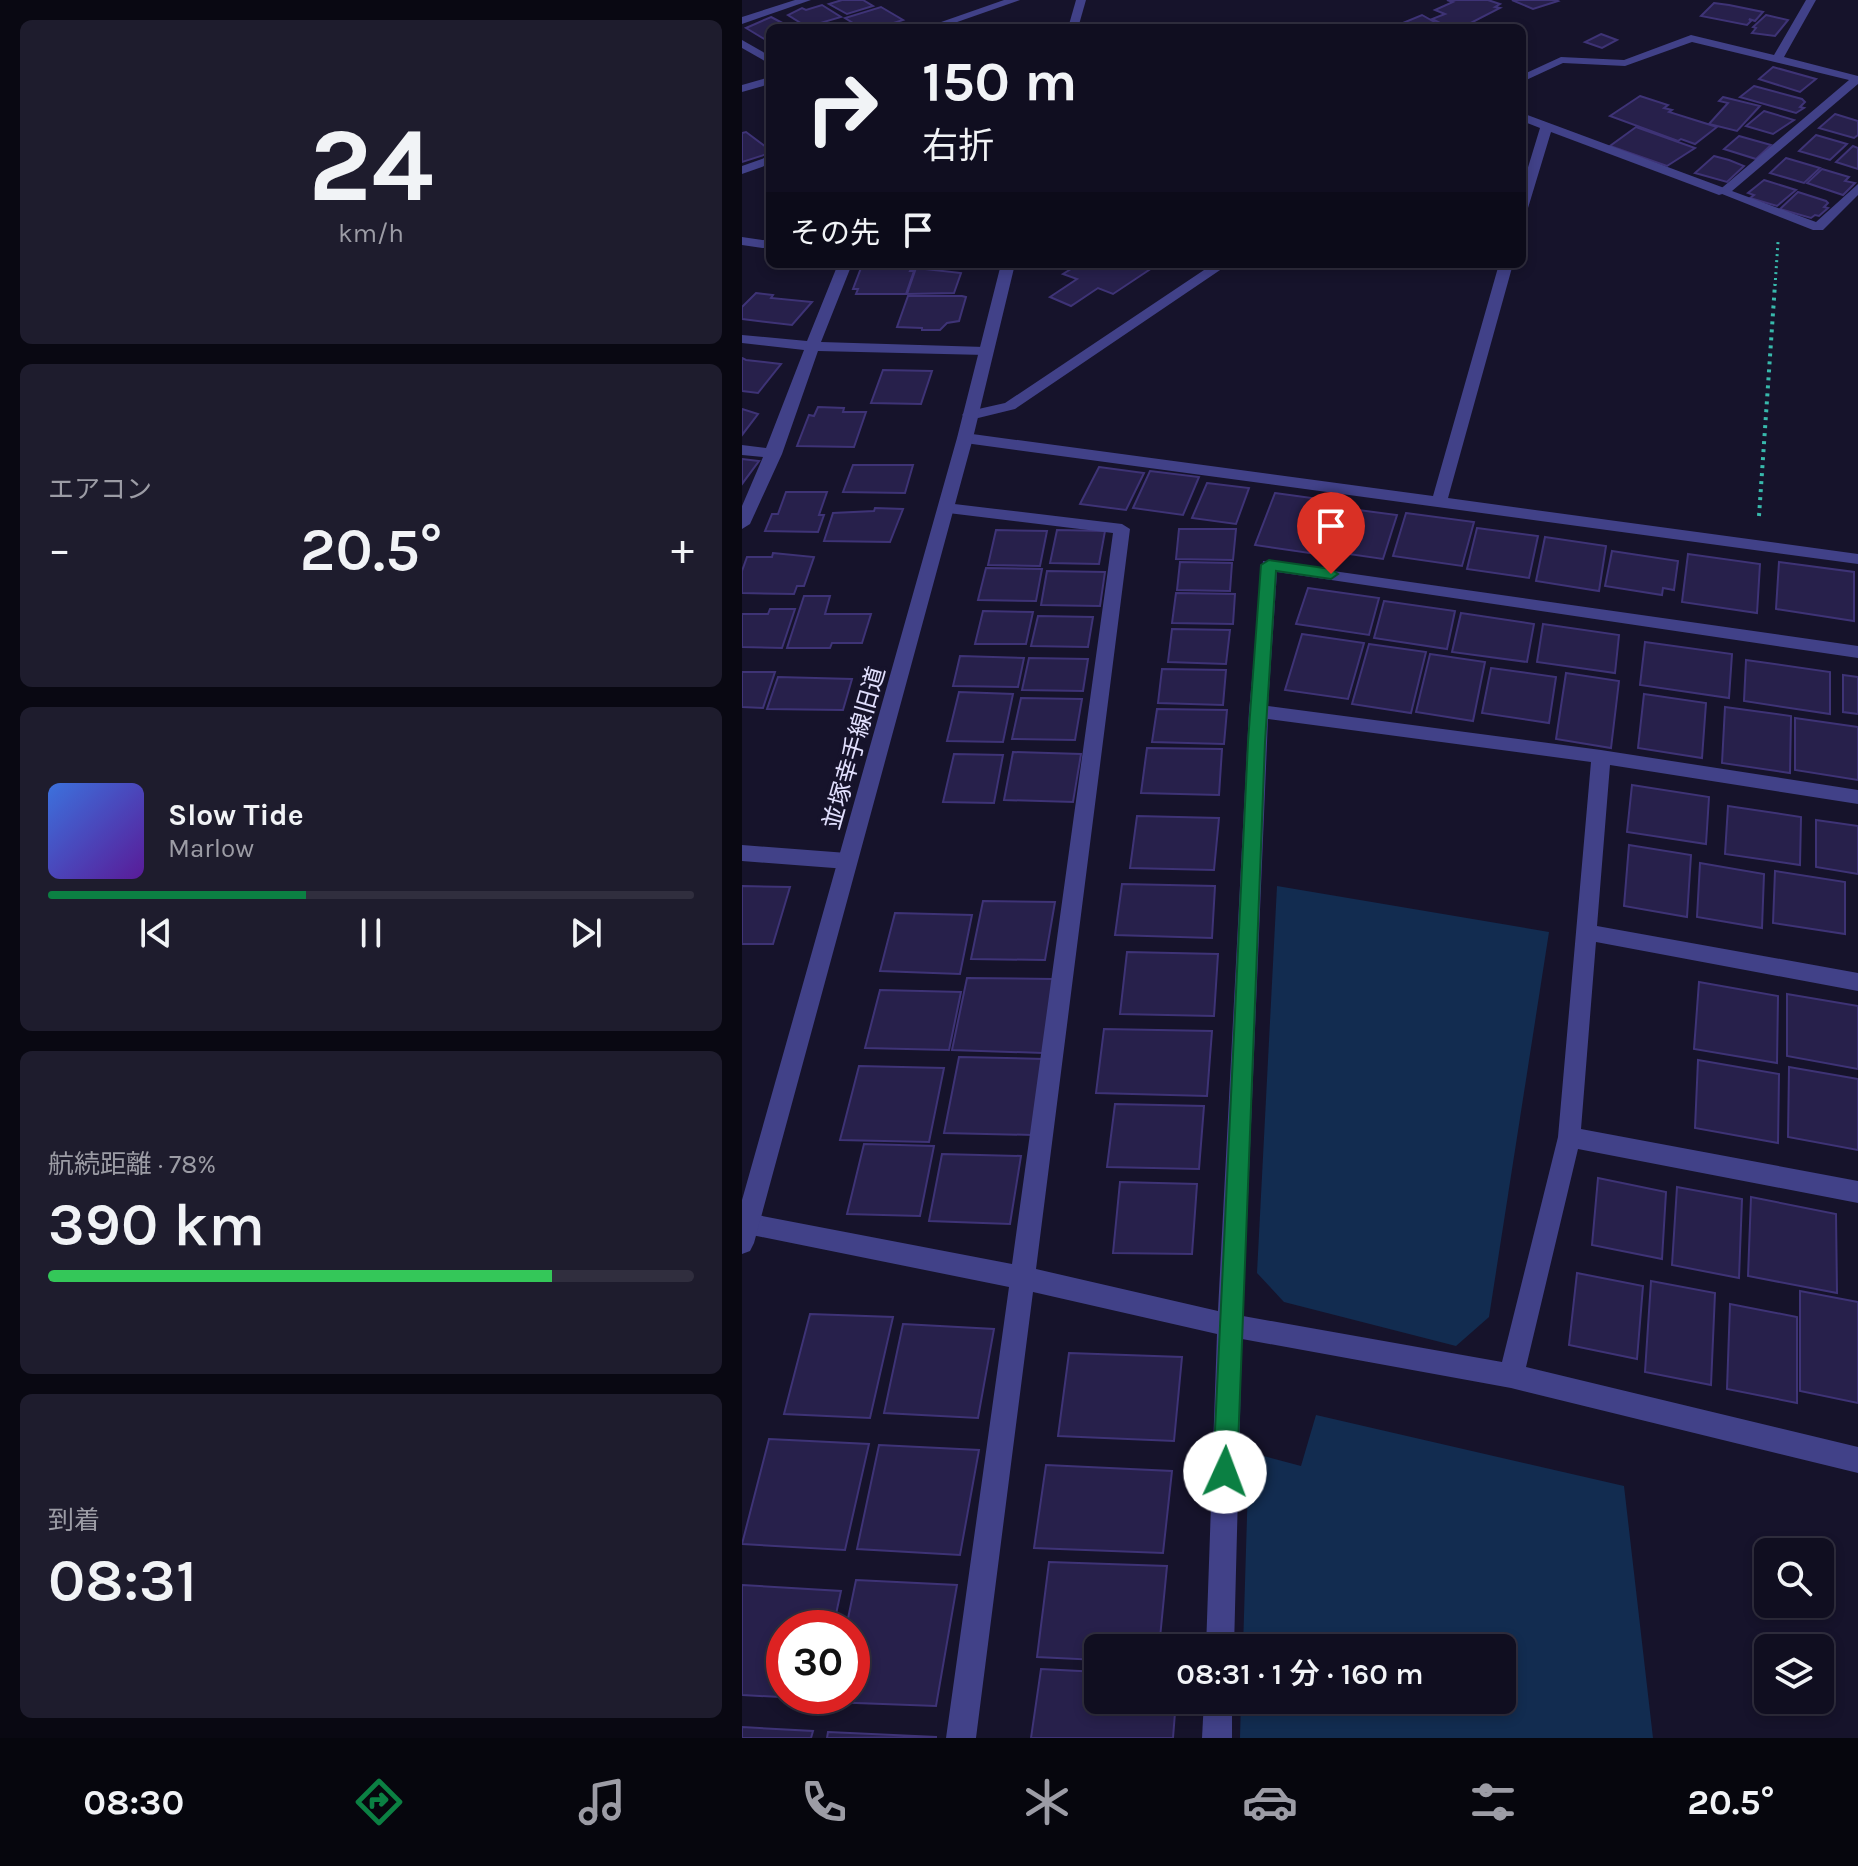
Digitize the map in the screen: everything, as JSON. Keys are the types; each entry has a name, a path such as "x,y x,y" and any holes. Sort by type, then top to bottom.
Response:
{"street":[{"path":"742,21 806,0"},
{"path":"941,24 1015,0"},
{"path":"1074,24 1081,0"},
{"path":"1778,58 1811,0"},
{"path":"1526,77 1561,60 1625,63 1691,38 1857,79"},
{"path":"742,43 766,58"},
{"path":"1723,192 1857,79"},
{"path":"742,89 766,81"},
{"path":"1526,119 1818,227 1858,188"},
{"path":"1526,194 1546,127"},
{"path":"742,170 766,161"},
{"path":"742,241 766,244"},
{"path":"742,524 774,454 811,346 843,268"},
{"name":"並塚幸手線旧道","path":"745,1234 965,438 1007,268"},
{"path":"970,415 1010,406 1216,268"},
{"path":"1439,502 1505,268"},
{"path":"742,339 811,346 985,351"},
{"path":"965,438 1858,559"},
{"path":"742,450 774,454"},
{"path":"946,508 1122,529 961,1738"},
{"path":"1220,1634 1229,1325 1258,711 1269,565 1858,652"},
{"path":"1258,711 1601,757 1858,797"},
{"path":"1511,1376 1569,1137 1601,757"},
{"path":"742,853 847,861"},
{"path":"1586,932 1858,982"},
{"path":"1569,1137 1858,1192"},
{"path":"745,1234 1023,1278 1229,1325 1511,1376 1858,1460"},
{"path":"1217,1738 1218,1714"}],"path":[{"path":"1757,545 1782,214"}],"water":[{"path":"1277,886 1549,932 1489,1317 1456,1346 1284,1302 1257,1273"},
{"path":"1316,1415 1624,1486 1653,1738 1240,1738 1241,1714 1516,1714 1516,1634 1243,1634 1249,1452 1301,1466"}],"building":[{"path":"842,0 863,0 873,6 847,14 829,4"},
{"path":"1447,0 1488,0 1500,4 1495,7 1500,8 1469,24 1442,24 1432,19 1445,14 1435,10 1453,2"},
{"path":"1512,0 1556,0 1558,1 1533,9"},
{"path":"1714,3 1763,12 1755,21 1749,19 1751,21 1747,25 1701,16"},
{"path":"822,5 841,17 817,24 802,24 788,15 802,8 806,10"},
{"path":"881,7 903,20 890,24 855,24 845,18"},
{"path":"1422,15 1438,24 1400,24"},
{"path":"1766,15 1788,20 1775,36 1752,33 1756,28 1753,27"},
{"path":"771,17 784,24 766,24 766,40 746,28"},
{"path":"1601,34 1617,40 1602,48 1585,42"},
{"path":"1773,67 1816,79 1800,92 1759,79"},
{"path":"1754,86 1802,99 1805,102 1800,107 1804,108 1796,113 1740,97"},
{"path":"1640,96 1668,105 1664,108 1672,110 1669,112 1717,127 1695,144 1681,139 1678,141 1610,116"},
{"path":"1723,97 1760,106 1737,131 1709,124 1728,103 1719,101"},
{"path":"1764,111 1794,120 1773,134 1746,126"},
{"path":"1835,114 1858,121 1858,135 1854,138 1819,128"},
{"path":"1636,127 1695,148 1667,166 1610,146"},
{"path":"746,132 766,147 766,154 742,162 742,133"},
{"path":"1816,135 1847,144 1830,160 1799,151"},
{"path":"1739,136 1771,145 1756,159 1724,149"},
{"path":"1853,146 1858,148 1858,169 1836,162"},
{"path":"1714,156 1744,166 1727,182 1695,173"},
{"path":"1786,158 1820,168 1804,183 1770,173"},
{"path":"1822,169 1849,177 1845,181 1855,183 1843,195 1807,183"},
{"path":"1764,180 1796,190 1777,206 1750,198 1754,195 1748,193"},
{"path":"1798,192 1826,201 1828,203 1824,207 1828,208 1811,218 1780,209"},
{"path":"861,268 914,271 906,294 856,294 858,289 853,289"},
{"path":"916,268 961,273 954,293 907,294"},
{"path":"1073,268 1152,268 1113,294 1098,288 1071,306 1050,297 1077,279 1063,274"},
{"path":"756,293 773,295 771,298 812,302 792,325 742,319 742,307"},
{"path":"908,296 966,297 959,321 947,323 940,330 922,330 897,327"},
{"path":"742,358 781,364 758,393 742,391"},
{"path":"883,370 932,371 921,404 871,403"},
{"path":"818,407 866,412 854,447 797,446 809,415 814,416"},
{"path":"742,409 758,414 742,435"},
{"path":"742,459 759,461 742,484"},
{"path":"853,465 913,465 905,493 843,492"},
{"path":"1099,467 1144,473 1126,510 1080,504"},
{"path":"1150,471 1199,477 1183,515 1133,508"},
{"path":"1207,483 1249,488 1236,524 1192,518"},
{"path":"786,492 827,492 819,515 824,515 818,532 765,531 772,514 778,514"},
{"path":"1275,493 1341,502 1323,555 1255,545"},
{"path":"875,508 903,509 890,542 824,541 833,513 874,511"},
{"path":"1343,508 1397,515 1383,559 1328,551"},
{"path":"1406,513 1474,522 1462,566 1393,556"},
{"path":"1477,528 1538,536 1529,578 1467,569"},
{"path":"1179,529 1236,529 1233,560 1176,559"},
{"path":"996,530 1047,531 1040,566 988,565"},
{"path":"1057,530 1105,531 1099,564 1050,563"},
{"path":"1545,537 1606,546 1599,591 1536,581"},
{"path":"1612,551 1678,561 1674,590 1663,588 1662,595 1605,586"},
{"path":"773,553 814,557 804,586 797,586 794,594 742,593 742,571 747,557 772,557"},
{"path":"1688,554 1760,564 1757,613 1682,602"},
{"path":"1180,562 1232,563 1230,591 1177,590"},
{"path":"1779,562 1854,572 1854,621 1776,609"},
{"path":"986,568 1042,569 1036,601 978,600"},
{"path":"1047,571 1105,572 1100,606 1041,605"},
{"path":"1308,588 1379,598 1369,635 1296,624"},
{"path":"1176,593 1235,594 1233,624 1172,623"},
{"path":"804,596 830,596 825,614 871,614 862,643 832,643 830,648 787,648"},
{"path":"1384,601 1455,611 1447,649 1374,638"},
{"path":"770,609 795,609 782,648 742,647 742,614 768,614"},
{"path":"983,611 1033,612 1026,644 975,644"},
{"path":"1461,613 1534,624 1527,662 1452,652"},
{"path":"1038,616 1093,617 1088,647 1031,646"},
{"path":"1543,624 1619,635 1615,673 1537,662"},
{"path":"1172,629 1230,630 1226,664 1168,662"},
{"path":"1302,634 1364,643 1348,699 1285,690"},
{"path":"1645,642 1732,654 1729,698 1640,685"},
{"path":"1369,644 1426,652 1411,713 1352,704"},
{"path":"1430,654 1485,662 1473,721 1416,712"},
{"path":"960,656 1024,658 1018,687 953,686"},
{"path":"1029,658 1088,659 1083,691 1022,690"},
{"path":"1746,660 1830,672 1830,714 1744,701"},
{"path":"1491,668 1556,677 1549,723 1482,713"},
{"path":"1162,669 1226,670 1223,705 1158,703"},
{"path":"742,672 775,672 763,708 742,707"},
{"path":"1566,673 1619,681 1611,748 1556,739"},
{"path":"1843,675 1858,677 1858,714 1843,712"},
{"path":"778,677 852,679 843,710 767,709"},
{"path":"959,692 1013,694 1003,742 947,741"},
{"path":"1644,694 1706,703 1702,758 1638,748"},
{"path":"1021,698 1082,699 1075,740 1012,739"},
{"path":"1725,707 1791,716 1790,773 1722,763"},
{"path":"1157,709 1227,710 1224,744 1152,742"},
{"path":"1795,718 1858,727 1858,780 1795,770"},
{"path":"1147,748 1222,749 1219,795 1141,793"},
{"path":"1013,752 1081,754 1073,802 1004,800"},
{"path":"954,754 1003,755 994,803 943,802"},
{"path":"1632,785 1709,797 1706,844 1627,832"},
{"path":"1728,806 1801,817 1800,865 1725,854"},
{"path":"1137,816 1219,818 1214,870 1130,868"},
{"path":"1816,820 1858,826 1858,874 1816,867"},
{"path":"1629,845 1691,855 1687,917 1624,906"},
{"path":"1700,863 1764,874 1762,928 1697,917"},
{"path":"1775,871 1845,882 1845,934 1773,923"},
{"path":"1122,884 1215,886 1212,938 1115,935"},
{"path":"742,886 790,887 773,944 742,944"},
{"path":"983,901 1055,902 1045,960 971,959"},
{"path":"895,913 972,915 960,974 880,971"},
{"path":"1127,952 1218,954 1214,1016 1120,1014"},
{"path":"967,978 1054,979 1043,1053 952,1050"},
{"path":"1699,982 1778,996 1777,1063 1694,1049"},
{"path":"880,990 961,992 949,1050 865,1048"},
{"path":"1787,994 1858,1006 1858,1069 1787,1056"},
{"path":"1104,1029 1212,1031 1207,1096 1096,1093"},
{"path":"959,1057 1045,1059 1033,1135 944,1133"},
{"path":"1698,1060 1779,1074 1778,1143 1695,1128"},
{"path":"859,1066 944,1068 929,1142 840,1140"},
{"path":"1789,1067 1858,1079 1858,1150 1788,1137"},
{"path":"1115,1104 1204,1106 1199,1169 1107,1167"},
{"path":"864,1144 934,1146 920,1216 847,1214"},
{"path":"942,1154 1021,1156 1010,1224 929,1221"},
{"path":"1598,1178 1666,1192 1662,1259 1592,1245"},
{"path":"1120,1182 1197,1184 1192,1254 1113,1253"},
{"path":"1677,1187 1742,1199 1739,1278 1672,1265"},
{"path":"1751,1197 1836,1214 1837,1293 1748,1276"},
{"path":"1577,1273 1643,1286 1637,1359 1569,1345"},
{"path":"1651,1281 1715,1293 1711,1385 1645,1372"},
{"path":"1800,1291 1858,1302 1858,1403 1800,1391"},
{"path":"1730,1304 1797,1317 1797,1403 1727,1389"},
{"path":"810,1314 893,1317 870,1418 784,1414"},
{"path":"903,1324 994,1329 978,1418 884,1413"},
{"path":"1069,1353 1182,1357 1174,1441 1058,1436"},
{"path":"769,1439 869,1444 845,1550 742,1544"},
{"path":"879,1445 979,1450 960,1555 857,1549"},
{"path":"1046,1465 1172,1471 1163,1553 1034,1548"},
{"path":"1049,1562 1167,1566 1160,1634 1084,1634 1084,1659 1037,1657"},
{"path":"856,1580 957,1585 936,1706 870,1704 870,1610 850,1610"},
{"path":"742,1585 841,1591 837,1610 766,1610 766,1696 742,1695"},
{"path":"1041,1669 1084,1671 1084,1714 1175,1714 1173,1738 1031,1738"},
{"path":"742,1727 813,1731 811,1738 742,1738"},
{"path":"828,1732 937,1737 827,1738"}],"route":[{"path":"1225,1472 1256,742 1269,565 1331,574"}]}
